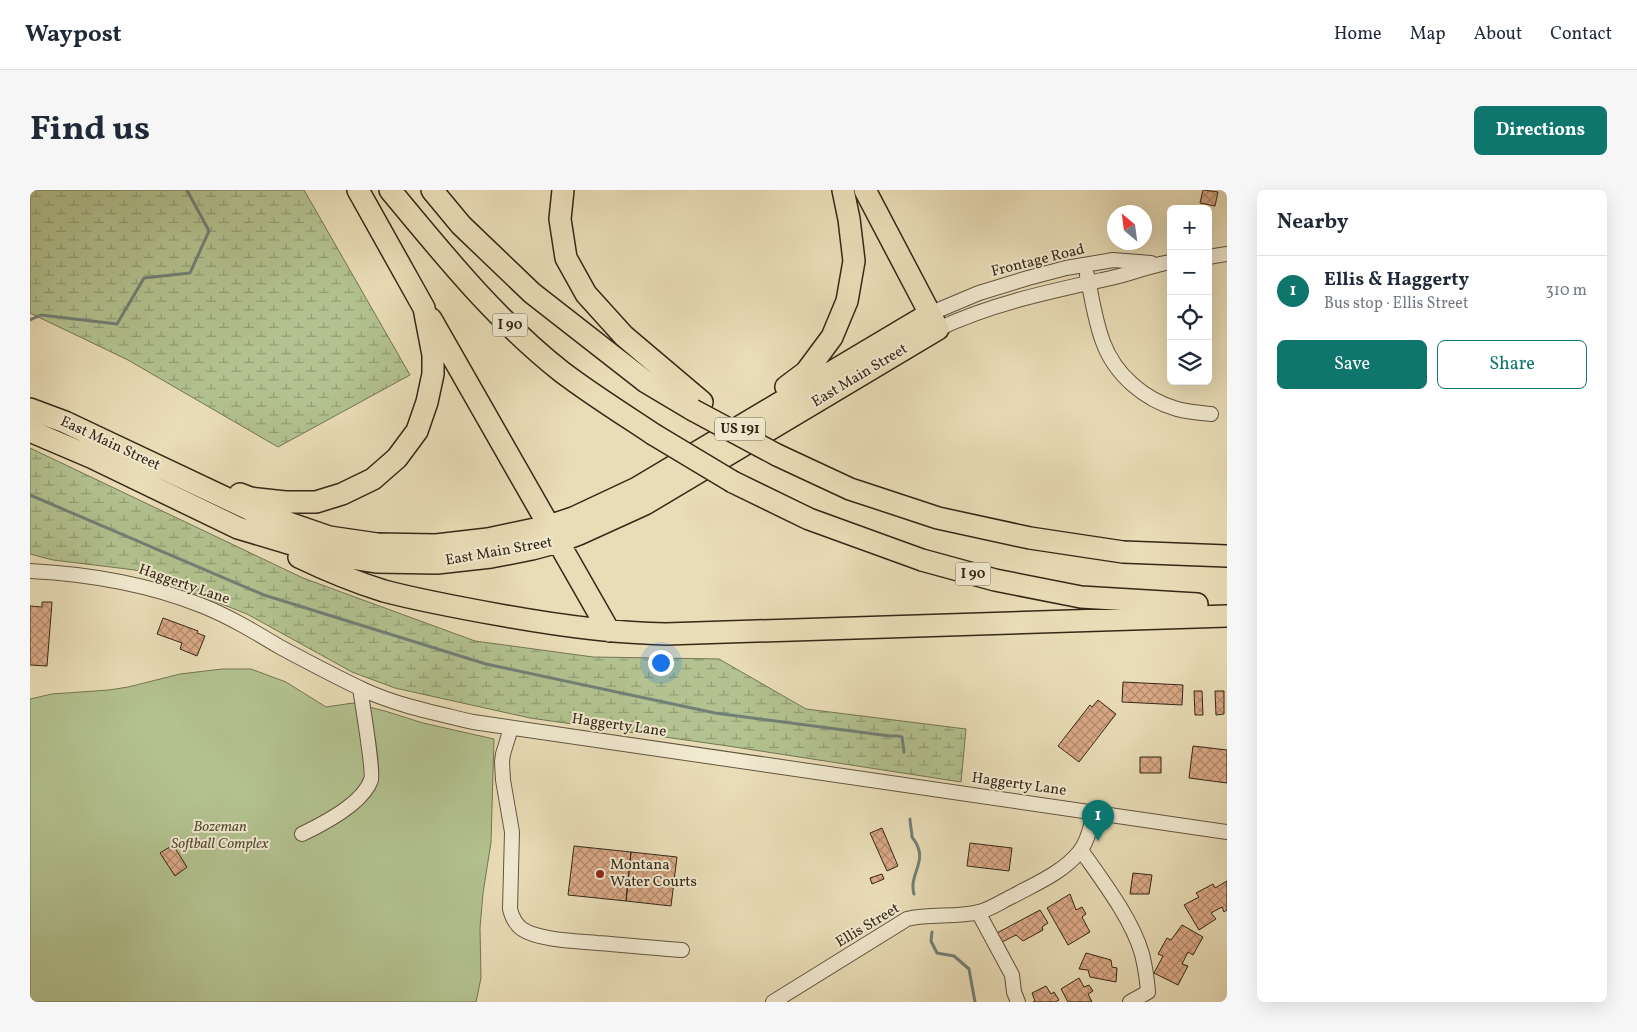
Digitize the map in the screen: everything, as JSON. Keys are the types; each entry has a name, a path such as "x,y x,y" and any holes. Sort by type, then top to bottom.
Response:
{"highway":[{"path":"358,190 609,631"},
{"name":"I 90","path":"390,190 436,246 498,314 562,372 653,434 733,482 809,519 922,560 995,580 1081,597 1187,605 1227,604"},
{"name":"I 90","path":"432,190 461,225 532,293 646,382 698,406"},
{"path":"563,190 560,218 566,258 586,294 624,336 698,406"},
{"path":"711,444 806,372 832,337 847,301 854,261 843,190"},
{"path":"848,190 927,325"},
{"path":"864,190 927,325"},
{"path":"100,439 250,498 285,502 316,502 358,488 373,479 396,458 417,431 427,402 433,374 433,355 424,308"},
{"name":"East Main Street","path":"30,431 91,456 238,528 325,554 376,562 437,563 491,557 532,549 573,518 637,488 711,444 927,325"},
{"name":"East Main Street","path":"30,410 65,422 251,510 329,537 377,544 436,545 488,539 579,534 645,504 927,325"},
{"name":"US 191","path":"698,406 777,455 850,489 938,518 1030,538 1124,552 1227,556"},
{"path":"238,528 321,568 383,590 469,610 560,626 609,631 666,634 1227,616"}],"street":[{"path":"1212,256 1227,254"},
{"name":"Frontage Road","path":"927,325 953,303 1028,278 1113,260 1165,263"},
{"name":"Frontage Road","path":"927,325 960,318 1033,295 1114,278 1165,263"},
{"path":"1085,265 1097,324 1103,343 1125,378 1136,388 1161,403 1179,410 1212,414"},
{"name":"Haggerty Lane","path":"30,571 108,579 135,584 204,606 360,688 394,702 429,712 511,728 1227,832"},
{"path":"302,834 315,828 364,793 372,778 360,688"},
{"path":"511,728 502,762 503,780 512,832 510,909 516,924 530,933 553,939 682,950"},
{"name":"Ellis Street","path":"773,1002 907,920 921,916 978,912 990,908 1055,872 1071,861 1081,850 1089,834 1094,812"},
{"path":"1081,850 1117,904 1142,952 1148,992 1130,1002"},
{"path":"978,912 1012,975 1014,992 1018,1002"}],"green space":[{"path":"30,190 304,190 410,375 278,447 128,360 30,313"},
{"path":"30,448 303,578 475,641 593,657 719,659 806,709 966,729 961,782 530,718 395,688 352,672 247,614 135,570 53,560 30,554"},
{"name":"Bozeman Softball Complex","path":"222,669 251,669 286,682 326,707 353,703 423,723 494,739 491,842 483,893 480,928 481,978 476,1002 30,1002 30,699 52,694 109,690 180,674"}],"building":[{"path":"1203,190 1218,192 1215,206 1200,203"},
{"path":"42,602 52,602 47,666 30,665 30,606 42,607"},
{"path":"163,618 198,631 197,633 205,636 197,656 180,649 182,643 157,634"},
{"path":"1123,682 1183,685 1182,705 1122,702"},
{"path":"1194,691 1202,691 1203,715 1195,715"},
{"path":"1215,691 1224,691 1224,714 1216,715"},
{"path":"1098,700 1116,714 1079,762 1058,746 1090,705 1092,707"},
{"path":"1193,746 1227,750 1227,783 1189,778"},
{"path":"1140,757 1161,757 1161,773 1140,773"},
{"path":"882,828 898,866 887,871 870,833"},
{"path":"970,843 1012,848 1009,871 967,866"},
{"path":"173,845 187,867 175,876 160,853"},
{"name":"Montana Water Courts","path":"574,846 631,852 626,901 568,895"},
{"path":"631,852 677,857 671,906 626,901"},
{"path":"1133,873 1152,875 1149,894 1130,894"},
{"path":"882,874 884,879 872,884 870,878"},
{"path":"1227,881 1227,910 1224,912 1222,907 1211,913 1216,919 1199,930 1184,905 1199,897 1196,893 1213,884 1215,888"},
{"path":"1070,894 1076,910 1082,907 1086,914 1082,917 1090,932 1068,945 1047,908"},
{"path":"1040,910 1048,923 1042,927 1043,930 1023,941 1016,935 1002,942 997,933"},
{"path":"1182,925 1203,937 1193,955 1188,952 1182,964 1188,966 1178,985 1154,973 1163,956 1158,954 1167,938 1171,940"},
{"path":"1086,953 1111,960 1112,967 1117,968 1116,982 1090,977 1088,970 1079,969"},
{"path":"1079,978 1084,987 1089,985 1093,991 1088,994 1092,1002 1068,1002 1061,989"},
{"path":"1046,986 1051,994 1054,992 1059,1000 1055,1002 1033,1002 1035,1001 1032,993"}],"waterway":[{"path":"30,320 41,315 117,324 144,278 190,273 209,231 187,190"},
{"path":"30,495 264,595 486,664 715,713 898,736 902,737 904,752"},
{"path":"910,819 912,837 919,853 913,886 914,894"},
{"path":"932,932 931,941 937,953 954,956 969,969 975,1002"}],"place":[{"name":"Ellis & Haggerty","path":"1098,841"},
{"name":"Montana Water Courts","path":"600,874"}]}
